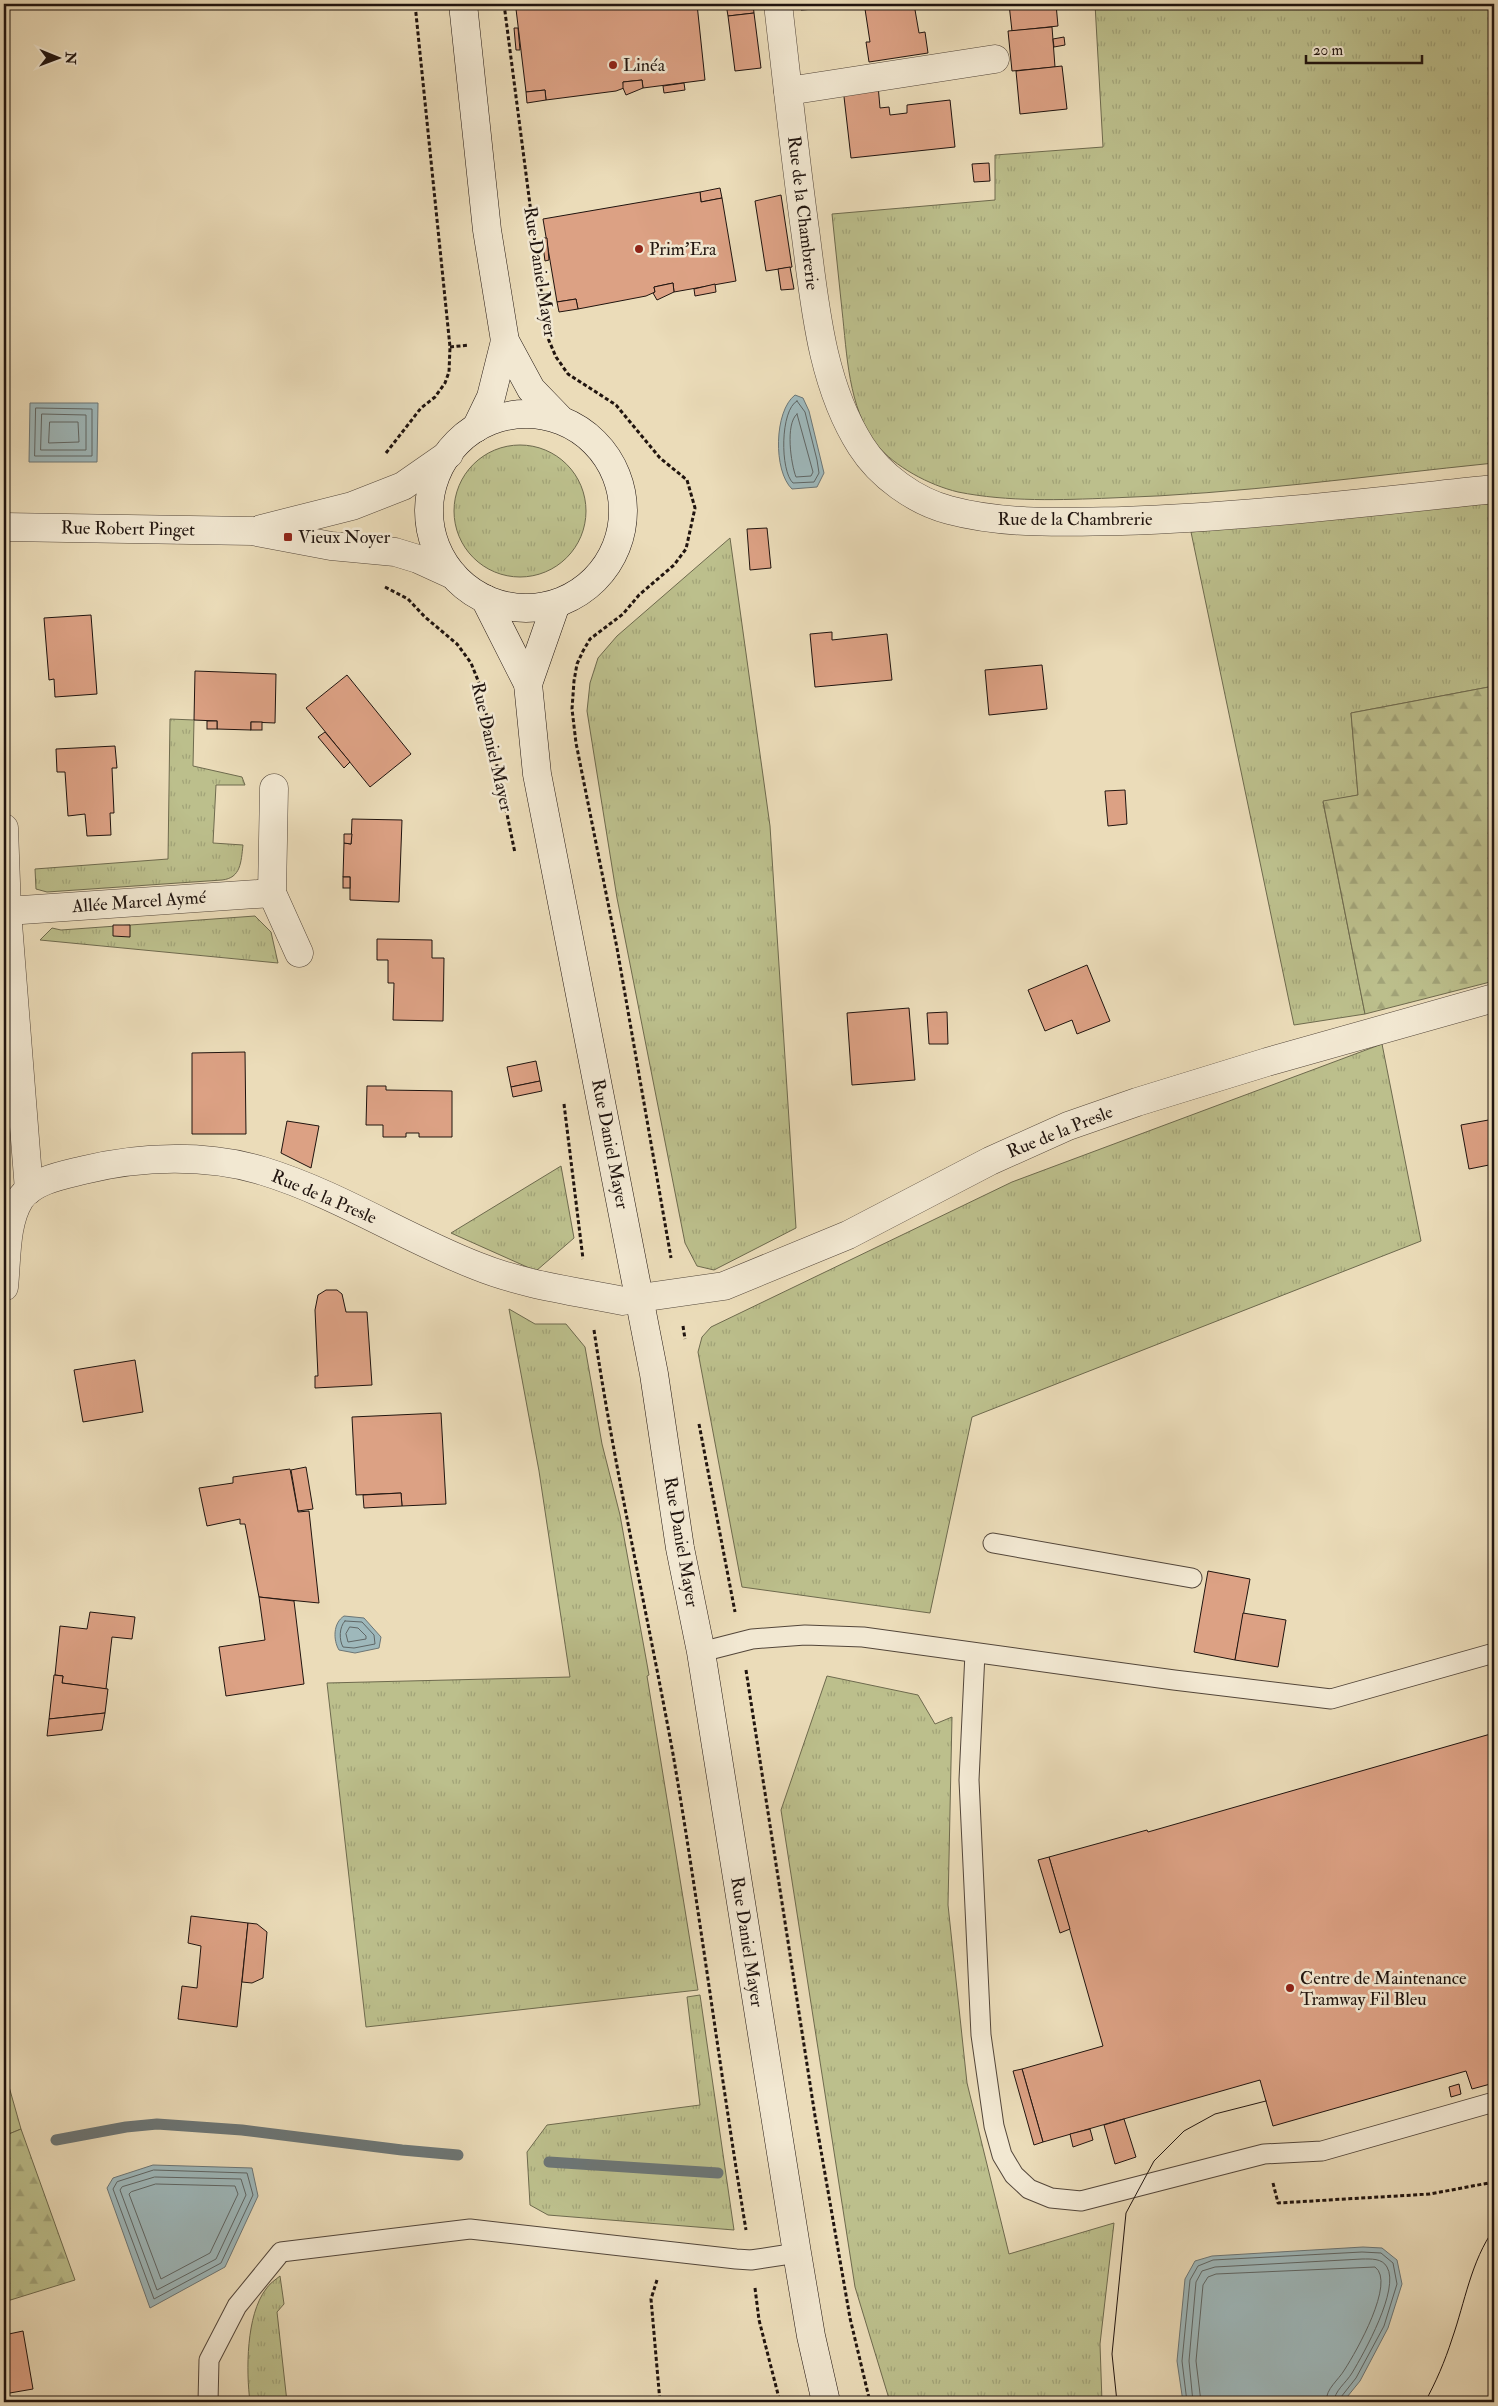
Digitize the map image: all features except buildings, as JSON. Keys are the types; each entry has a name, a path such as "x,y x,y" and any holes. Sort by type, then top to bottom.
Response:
{"street":[{"path":"463,4 487,230 505,341 531,390 559,418 589,436 607,457 619,481 624,508 619,540 606,568 584,590 556,604 524,609 505,606 485,599 453,575 441,556 433,537 429,515 431,493 437,473 448,454 476,428 494,420 525,413 559,418"},
{"name":"Rue de la Chambrerie","path":"778,4 815,305 829,372 844,413 862,447 889,478 946,510 986,518 1074,522 1193,519 1494,490"},
{"path":"788,91 996,60"},
{"path":"476,428 491,397 505,341"},
{"name":"Rue Robert Pinget","path":"252,531 352,506 404,486 448,454"},
{"name":"Rue Robert Pinget","path":"4,527 252,531 331,546 395,552 418,559 453,575"},
{"name":"Rue Daniel Mayer","path":"485,599 528,684 536,774 595,1068 632,1299 654,1374 680,1548 701,1652 797,2253 811,2336 826,2402"},
{"name":"Rue Daniel Mayer","path":"528,684 556,604"},
{"path":"274,788 272,893 298,953"},
{"path":"4,839 7,911 28,1190 21,1198 14,1212 10,1229 4,1287"},
{"name":"Allée Marcel Aymé","path":"7,911 272,893"},
{"name":"Rue de la Presle","path":"28,1190 56,1177 126,1162 158,1159 226,1164 262,1171 298,1184 477,1267 520,1280 632,1299 724,1286 848,1234 990,1161 1051,1134 1137,1102 1276,1059 1494,998"}],"lane":[{"path":"994,1543 1192,1578"},
{"path":"701,1652 741,1640 805,1635 863,1637 1331,1699 1494,1654"},
{"path":"975,1653 969,1780 981,2035 994,2126 1002,2155 1014,2175 1029,2189 1051,2198 1081,2201 1264,2154 1322,2151 1494,2102"},
{"path":"208,2402 209,2360 238,2306 281,2252 470,2229 535,2234 751,2260 797,2253"}],"path":[{"path":"381,458 391,449 421,408 435,396 449,372 450,347 415,4"},
{"name":"Rue Daniel Mayer","path":"504,4 547,336 556,358 568,374 616,405 660,458 687,480 695,508 686,548 674,565 639,595 622,614 590,639 577,664 572,710 576,743 617,948 672,1266"},
{"name":"Rue Daniel Mayer","path":"384,587 408,599 425,617 458,644 471,663 481,688 516,860"},
{"path":"563,1099 582,1254"},
{"path":"683,1323 685,1341"},
{"path":"594,1331 605,1407 636,1558 673,1756 759,2320 780,2402"},
{"path":"698,1423 741,1640 788,1932 815,2116 850,2318 870,2402"},
{"path":"1264,2154 1278,2203 1430,2194 1494,2182"},
{"path":"660,2402 650,2299 657,2278 663,2274"}],"green space":[{"path":"1095,4 1494,4 1494,463 1207,493 1034,500 977,495 947,489 913,474 893,460 876,444 860,414 850,380 832,214 995,200 995,155 1103,147"},
{"path":"520,445 533,446 545,450 567,464 581,486 585,498 585,524 581,536 567,558 545,572 533,576 520,577 507,576 495,572 473,558 459,536 455,524 454,511 455,498 459,486 473,464 495,450 507,446"},
{"path":"1494,503 1494,686 1351,713 1358,795 1323,802 1365,1014 1294,1025 1191,532"},
{"path":"730,538 770,826 796,1228 714,1270 697,1266 685,1243 617,898 587,711 590,683 598,658 617,636"},
{"path":"1494,686 1494,981 1365,1014 1323,801 1358,795 1351,713"},
{"path":"170,719 194,720 193,766 242,777 245,785 216,785 213,843 243,845 239,868 236,873 228,879 222,880 47,892 36,889 35,869 168,859"},
{"path":"255,916 271,932 278,963 40,940 52,928 61,930"},
{"path":"1382,1044 1421,1241 972,1417 930,1613 742,1587 698,1352 702,1337 711,1327 1012,1182"},
{"path":"561,1166 574,1238 536,1271 451,1233"},
{"path":"509,1309 535,1324 566,1324 585,1347 602,1444 620,1515 649,1675 647,1676 698,1990 366,2027 327,1683 570,1677 539,1471"},
{"path":"827,1676 918,1695 935,1724 952,1717 948,1905 967,2083 1009,2254 1114,2223 1100,2344 1102,2402 890,2402 855,2287 781,1810"},
{"path":"700,1995 734,2230 548,2215 530,2205 527,2152 547,2125 700,2105 687,1997"},
{"path":"4,2069 21,2129 4,2136"},
{"path":"21,2129 75,2280 4,2302 4,2136"},
{"path":"280,2276 284,2304 277,2312 287,2402 250,2402 248,2359 251,2328 259,2300 270,2284"}],"water":[{"path":"795,395 803,398 809,411 824,473 817,487 792,489 782,469 778,441 780,427 788,403"},
{"path":"30,403 98,403 97,462 29,462"},
{"path":"344,1616 364,1618 381,1637 379,1648 355,1653 339,1650 335,1632 340,1619"},
{"path":"153,2165 252,2168 258,2196 225,2267 150,2308 107,2188 113,2178"},
{"path":"1363,2247 1382,2248 1397,2260 1402,2284 1388,2328 1360,2381 1343,2402 1183,2402 1177,2361 1185,2279 1195,2261 1212,2256"}],"waterway":[{"path":"56,2140 126,2127 157,2124 242,2130 458,2155"},
{"path":"549,2162 718,2173"}],"tram line":[{"path":"1117,2402 1112,2354 1126,2213 1154,2161 1184,2131 1215,2114 1266,2101"},
{"path":"1425,2402 1437,2379 1457,2325 1474,2268 1486,2241 1494,2229"}],"place":[{"name":"Linéa","path":"613,65"},
{"name":"Prim'Era","path":"639,249"},
{"name":"Vieux Noyer","path":"288,537"},
{"name":"Centre de Maintenance Tramway Fil Bleu","path":"1290,1988"}]}
